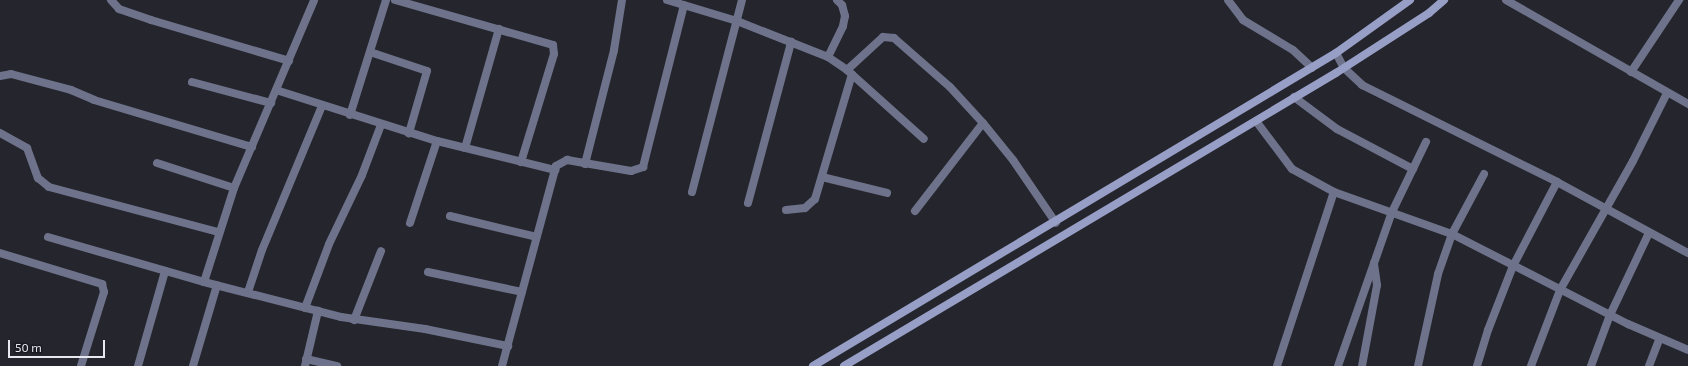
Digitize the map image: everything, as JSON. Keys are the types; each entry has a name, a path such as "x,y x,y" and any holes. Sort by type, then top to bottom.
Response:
{"street":[{"path":"111,0 119,9 151,20 289,61"},
{"path":"204,282 218,232 234,188 314,0"},
{"path":"350,115 386,0"},
{"path":"395,0 549,42 554,49 521,162"},
{"path":"585,164 614,50 622,0"},
{"path":"669,0 737,21 828,57 850,72 924,138"},
{"path":"692,192 742,0"},
{"path":"828,57 840,35 844,21 842,5 837,0"},
{"path":"1228,0 1243,20 1293,50 1312,68"},
{"path":"813,366 1312,68 1336,53 1410,0"},
{"path":"844,366 1344,68 1429,13 1444,0"},
{"path":"1506,0 1688,104"},
{"path":"1631,72 1680,0"},
{"path":"502,366 555,170 562,162 631,171 643,167 684,5"},
{"path":"465,148 499,29"},
{"path":"786,210 811,205 822,177 850,72 888,35 950,87 983,123 1013,160 1056,222"},
{"path":"748,203 791,42"},
{"path":"370,52 427,71 409,133"},
{"path":"1336,53 1344,68 1362,85 1557,182 1688,253"},
{"path":"0,76 11,74 71,90 94,100 252,147"},
{"path":"192,82 271,103"},
{"path":"276,90 381,125 437,141 555,170"},
{"path":"1531,366 1560,290 1605,208 1633,161 1667,93"},
{"path":"1294,97 1337,129 1413,169"},
{"path":"248,292 262,250 322,106"},
{"path":"1256,121 1292,169 1334,192 1452,234 1610,315 1688,350"},
{"path":"915,211 983,123"},
{"path":"305,308 329,244 362,175 381,125"},
{"path":"0,133 27,148 38,178 49,187 218,232"},
{"path":"410,223 437,141"},
{"path":"1338,366 1392,212 1426,142"},
{"path":"157,163 234,188"},
{"path":"1418,366 1438,274 1452,234 1484,174"},
{"path":"822,177 887,193"},
{"path":"1477,366 1488,330 1513,266 1557,182"},
{"path":"1277,366 1334,192"},
{"path":"450,216 537,237"},
{"path":"1591,366 1610,315 1649,233"},
{"path":"48,237 165,272 354,320 426,329 508,346"},
{"path":"354,320 381,251"},
{"path":"0,253 102,284 104,292 81,366"},
{"path":"1362,366 1377,285 1374,262"},
{"path":"138,366 165,272"},
{"path":"428,272 522,292"},
{"path":"193,366 217,285"},
{"path":"318,311 306,363 337,366"},
{"path":"1649,366 1660,338"}]}
